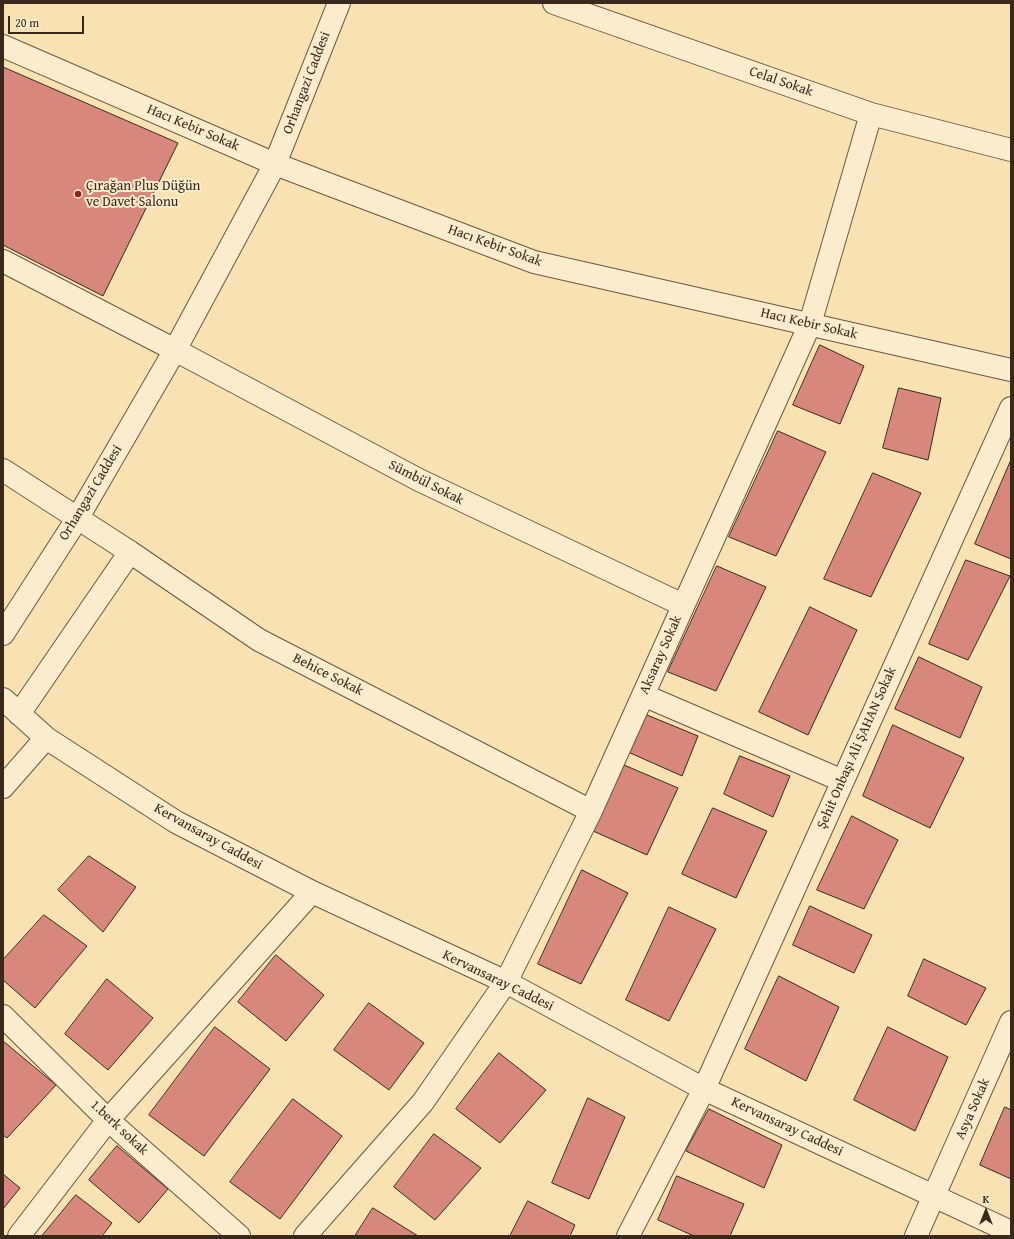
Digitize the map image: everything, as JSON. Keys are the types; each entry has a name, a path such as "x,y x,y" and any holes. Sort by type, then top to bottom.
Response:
{"street":[{"name":"Orhangazi Caddesi","path":"3,634 77,519 175,350 275,164 339,3"},
{"name":"Celal Sokak","path":"554,3 871,114 1011,150"},
{"name":"Hacı Kebir Sokak","path":"3,46 275,164 534,262 1011,370"},
{"name":"Aksaray Sokak","path":"305,1236 423,1102 506,982 591,811 810,324 871,114"},
{"name":"Sümbül Sokak","path":"3,261 175,350 419,480 683,605"},
{"name":"Şehit Onbaşı Ali ŞAHAN Sokak","path":"628,1236 704,1088 1011,408"},
{"name":"Behice Sokak","path":"3,470 130,552 259,640 591,811"},
{"path":"19,714 130,552"},
{"path":"643,695 843,781"},
{"name":"Kervansaray Caddesi","path":"3,699 46,738 176,822 312,892 506,982 704,1088 1011,1232"},
{"path":"3,787 46,738"},
{"path":"19,1236 108,1120 312,892"},
{"name":"1.berk sokak","path":"3,1016 108,1120 239,1236"},
{"name":"Asya Sokak","path":"916,1236 1011,1022"}],"building":[{"name":"Çırağan Plus Düğün ve Davet Salonu","path":"3,67 178,143 103,296 3,245"},
{"path":"820,345 864,366 840,424 793,405"},
{"path":"899,388 941,398 928,460 883,448"},
{"path":"778,431 826,452 776,556 729,537"},
{"path":"1011,460 1011,559 975,544"},
{"path":"873,473 921,493 871,597 824,579"},
{"path":"966,560 1010,576 968,660 929,644"},
{"path":"717,566 766,587 716,691 668,672"},
{"path":"810,607 857,630 808,735 759,712"},
{"path":"919,657 982,687 960,738 895,709"},
{"path":"647,715 698,736 682,776 628,752"},
{"path":"893,725 964,758 930,828 863,796"},
{"path":"740,756 790,776 773,817 724,794"},
{"path":"624,765 678,788 647,855 593,831"},
{"path":"713,808 767,831 736,898 682,874"},
{"path":"852,816 898,840 864,909 817,890"},
{"path":"89,856 136,887 103,932 58,890"},
{"path":"582,870 628,893 581,984 538,964"},
{"path":"810,906 872,935 854,973 793,945"},
{"path":"669,907 716,929 669,1021 626,1000"},
{"path":"44,915 87,946 35,1008 3,980 3,960"},
{"path":"276,955 324,995 286,1041 238,1002"},
{"path":"924,959 986,988 966,1025 908,996"},
{"path":"779,976 839,1007 806,1081 745,1049"},
{"path":"107,979 153,1018 108,1070 65,1034"},
{"path":"369,1003 424,1043 389,1090 334,1050"},
{"path":"215,1027 270,1069 204,1156 149,1115"},
{"path":"888,1027 948,1057 915,1131 854,1100"},
{"path":"3,1041 56,1085 7,1138 3,1135"},
{"path":"499,1053 546,1090 500,1143 456,1109"},
{"path":"588,1098 625,1117 589,1199 552,1183"},
{"path":"293,1099 342,1136 280,1219 230,1182"},
{"path":"1005,1107 1011,1110 1011,1179 980,1165"},
{"path":"709,1109 782,1145 764,1188 686,1151"},
{"path":"434,1134 481,1168 435,1220 394,1187"},
{"path":"117,1146 168,1189 139,1223 89,1180"},
{"path":"3,1174 20,1188 3,1209"},
{"path":"677,1176 744,1204 730,1236 694,1236 658,1220"},
{"path":"76,1195 112,1223 102,1236 42,1236"},
{"path":"528,1201 575,1225 570,1236 510,1236"},
{"path":"373,1208 418,1236 355,1236"}],"place":[{"name":"Çırağan Plus Düğün ve Davet Salonu","path":"78,194"}]}
